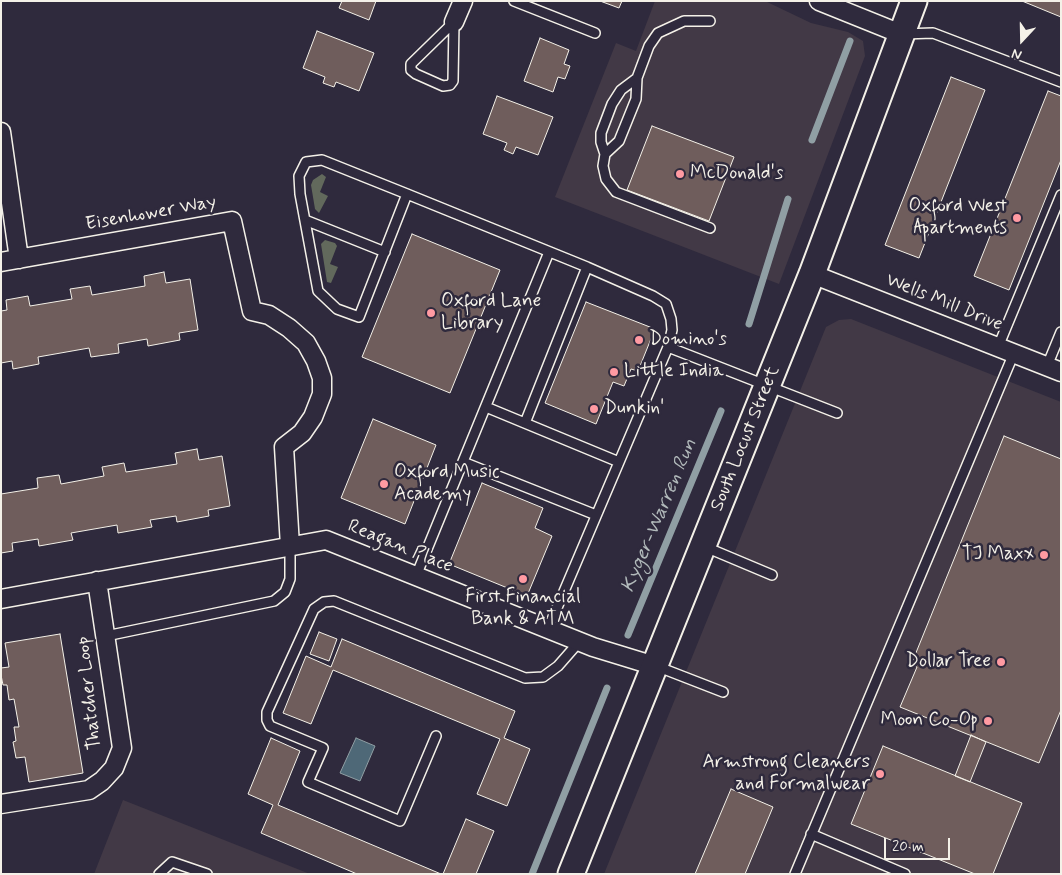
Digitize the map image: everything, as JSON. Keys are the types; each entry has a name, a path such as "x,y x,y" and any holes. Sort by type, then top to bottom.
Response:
{"street":[{"path":"454,22 463,1"},
{"path":"819,1 900,34"},
{"name":"South Locust Street","path":"571,874 812,274 900,34 914,1"},
{"path":"1,132 19,259"},
{"name":"Eisenhower Way","path":"1,262 232,221 252,311 269,315 289,328 306,343 316,361 322,378 322,394 313,417 302,433 284,447 290,546"},
{"name":"Wells Mill Drive","path":"812,274 1054,369"},
{"name":"Reagan Place","path":"1,599 326,540 579,642 655,666"},
{"name":"Thatcher Loop","path":"1,804 89,790 102,781 114,768 122,748 97,581"}],"lane":[{"path":"514,1 595,33"},
{"path":"605,154 619,141 636,99 637,78 649,46 658,33 684,21 710,21"},
{"path":"454,22 453,81 450,85 443,86 410,70 411,64 454,22"},
{"path":"900,34 933,33 1061,82"},
{"path":"637,78 621,90 612,104 601,133 600,142 605,154 603,166 606,179 616,192 710,228"},
{"path":"407,194 359,317 336,308 318,291 300,194 299,176 306,162 322,160 407,194 549,252 587,267 653,296 666,304 672,330 668,347 548,629"},
{"path":"795,874 1006,350 1061,195"},
{"path":"305,220 385,252"},
{"path":"416,576 549,252"},
{"path":"525,423 587,267"},
{"path":"1054,369 1061,332"},
{"path":"668,347 836,413"},
{"path":"486,407 619,462"},
{"path":"463,462 596,515"},
{"path":"106,636 274,601 285,592 290,579 290,546"},
{"path":"703,546 772,575"},
{"path":"436,736 400,821 308,782 323,748 270,726 267,720 267,712 314,609 324,602 334,601 525,678 543,677 558,666 579,642"},
{"path":"655,666 723,692"},
{"path":"812,834 905,874"},
{"path":"159,874 172,862 207,874"}],"shaded area":[{"path":"655,1 765,1 811,23 848,32 863,41 865,56 779,284 555,197 616,43 636,51"},
{"path":"851,319 1061,402 1061,874 604,874 826,327 839,320"},
{"path":"123,800 310,874 94,874"}],"green space":[{"path":"322,174 326,177 320,192 328,196 319,213 315,209 311,185 313,180"},
{"path":"325,240 335,243 337,246 330,264 338,267 331,283 327,282 321,244"}],"water":[{"path":"356,738 375,746 360,781 340,773"}],"building":[{"path":"342,1 376,1 369,20 339,8"},
{"path":"600,1 622,1 619,8"},
{"path":"1022,1 1061,1 1061,17"},
{"path":"317,31 374,53 359,91 336,82 334,87 323,83 325,77 303,68"},
{"path":"540,38 569,50 564,64 570,66 565,79 558,77 553,92 524,81"},
{"name":"Oxford West Apartments","path":"951,77 985,90 919,258 885,245"},
{"name":"Oxford West Apartments","path":"1048,91 1061,96 1061,160 1009,290 974,276"},
{"path":"497,96 553,117 538,155 516,147 513,154 504,150 507,143 483,134"},
{"name":"McDonald's","path":"652,126 734,157 709,221 627,190"},
{"name":"Oxford Lane Library","path":"412,234 500,270 450,393 362,357"},
{"path":"164,272 166,283 190,279 198,330 179,333 180,340 148,346 147,339 118,344 119,353 91,357 89,348 38,357 39,364 13,369 12,361 1,363 1,311 7,310 6,300 28,296 30,306 72,299 70,289 90,286 92,295 145,286 144,276"},
{"path":"586,302 655,329 638,371 631,369 624,386 613,382 596,424 545,403"},
{"name":"Oxford Music Academy","path":"373,419 436,445 405,524 341,498"},
{"path":"1004,436 1061,459 1061,710 1039,763 900,707 917,667 911,665"},
{"path":"197,449 199,460 222,456 230,506 208,510 209,516 177,522 176,516 150,520 152,527 118,533 117,525 71,533 73,540 39,546 38,539 12,543 13,551 1,553 1,494 38,488 37,478 59,475 61,484 104,476 102,467 124,463 126,472 177,464 175,453"},
{"path":"482,483 543,508 535,528 552,536 527,596 449,564"},
{"path":"319,632 337,639 329,661 310,654"},
{"path":"60,634 83,773 29,782 25,757 16,758 13,742 16,741 14,727 19,727 14,699 9,700 7,685 3,685 1,675 1,668 9,667 5,643"},
{"path":"342,639 515,711 504,738 530,749 507,806 477,794 500,739 333,670 311,724 283,713 306,656 331,667"},
{"path":"971,735 986,742 970,782 955,776"},
{"path":"271,738 300,751 278,805 441,874 357,874 261,833 273,805 248,794"},
{"path":"883,746 1022,803 993,874 975,874 851,824"},
{"path":"731,789 773,807 745,874 695,874"},
{"path":"466,819 494,831 476,874 443,874"}],"waterway":[{"name":"Kyger-Warren Run","path":"812,140 850,41"},
{"name":"Kyger-Warren Run","path":"749,324 788,199"},
{"name":"Kyger-Warren Run","path":"628,635 721,411"},
{"name":"Kyger-Warren Run","path":"532,874 607,688"}],"place":[{"name":"McDonald's","path":"680,174"},
{"name":"Oxford West Apartments","path":"1017,218"},
{"name":"Oxford Lane Library","path":"431,313"},
{"name":"Domino's","path":"639,340"},
{"name":"Little India","path":"614,372"},
{"name":"Dunkin'","path":"594,409"},
{"name":"Oxford Music Academy","path":"384,484"},
{"name":"TJ Maxx","path":"1044,555"},
{"name":"First Financial Bank & ATM","path":"523,579"},
{"name":"Dollar Tree","path":"1001,662"},
{"name":"Moon Co-Op","path":"988,721"},
{"name":"Armstrong Cleaners and Formalwear","path":"880,774"}]}
